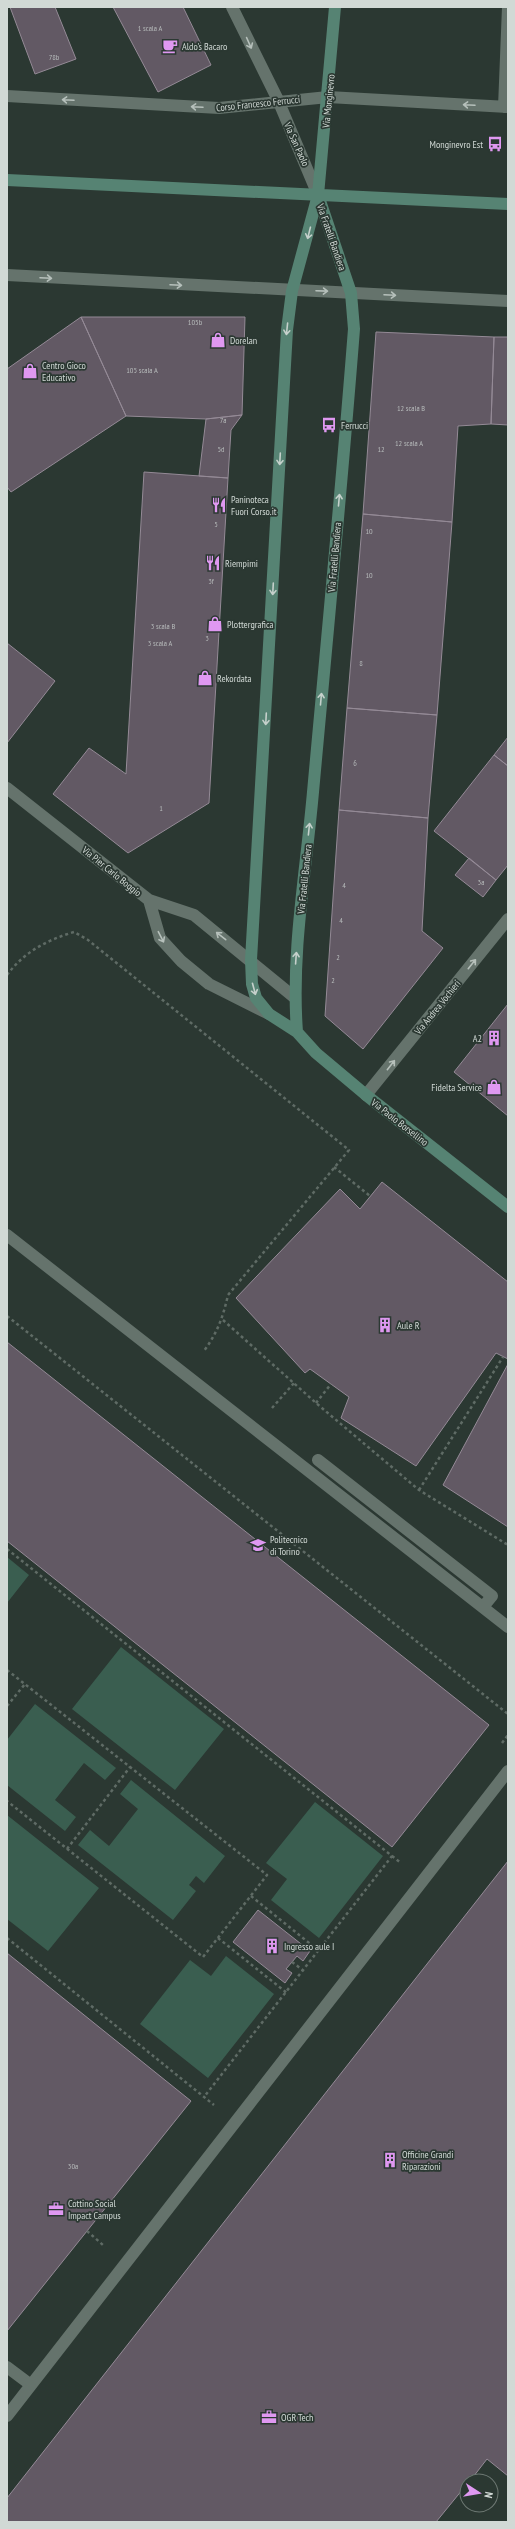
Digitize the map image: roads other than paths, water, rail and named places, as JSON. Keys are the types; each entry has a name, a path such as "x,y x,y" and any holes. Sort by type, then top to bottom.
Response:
{"street":[{"name":"Via San Paolo","path":"232,7 278,100 318,195"},
{"name":"Via Monginevro","path":"318,195 335,7"},
{"path":"506,107 508,7"},
{"name":"Corso Francesco Ferrucci","path":"7,96 219,108 278,100 328,97 506,107"},
{"path":"7,180 508,204"},
{"name":"Via Fratelli Bandiera","path":"269,1014 256,998 252,984 251,960 287,330 292,291 318,195"},
{"name":"Via Fratelli Bandiera","path":"296,1032 294,997 296,957 354,329 351,293 318,195"},
{"path":"7,275 292,291 508,301"},
{"name":"Via Pier Carlo Boggio","path":"7,788 149,900 160,938 181,961 209,984 269,1014 296,1032"},
{"path":"149,900 194,915 251,960 294,997"},
{"name":"Via Andrea Vochieri","path":"366,1095 508,918"},
{"name":"Via Paolo Borsellino","path":"296,1032 316,1053 366,1095 508,1207"},
{"path":"7,1235 508,1627"},
{"path":"318,1460 492,1596 483,1607"},
{"path":"7,2416 508,1771"},
{"path":"7,2367 31,2385"}],"place":[{"name":"Aldo's Bacaro","path":"170,46"},
{"name":"Monginevro Est","path":"495,144"},
{"name":"Dorelan","path":"218,340"},
{"name":"Centro Gioco Educativo","path":"30,371"},
{"name":"Ferrucci","path":"329,425"},
{"name":"Paninoteca Fuori Corso.it","path":"219,505"},
{"name":"Riempimi","path":"213,563"},
{"name":"Plottergrafica","path":"215,624"},
{"name":"Rekordata","path":"205,678"},
{"name":"A2","path":"494,1038"},
{"name":"Fidelta Service","path":"494,1087"},
{"name":"Aule R","path":"385,1325"},
{"name":"Politecnico di Torino","path":"258,1545"},
{"name":"Ingresso aule I","path":"272,1946"},
{"name":"Officine Grandi Riparazioni","path":"390,2160"},
{"name":"Cottino Social Impact Campus","path":"56,2209"},
{"name":"OGR Tech","path":"269,2417"}]}
